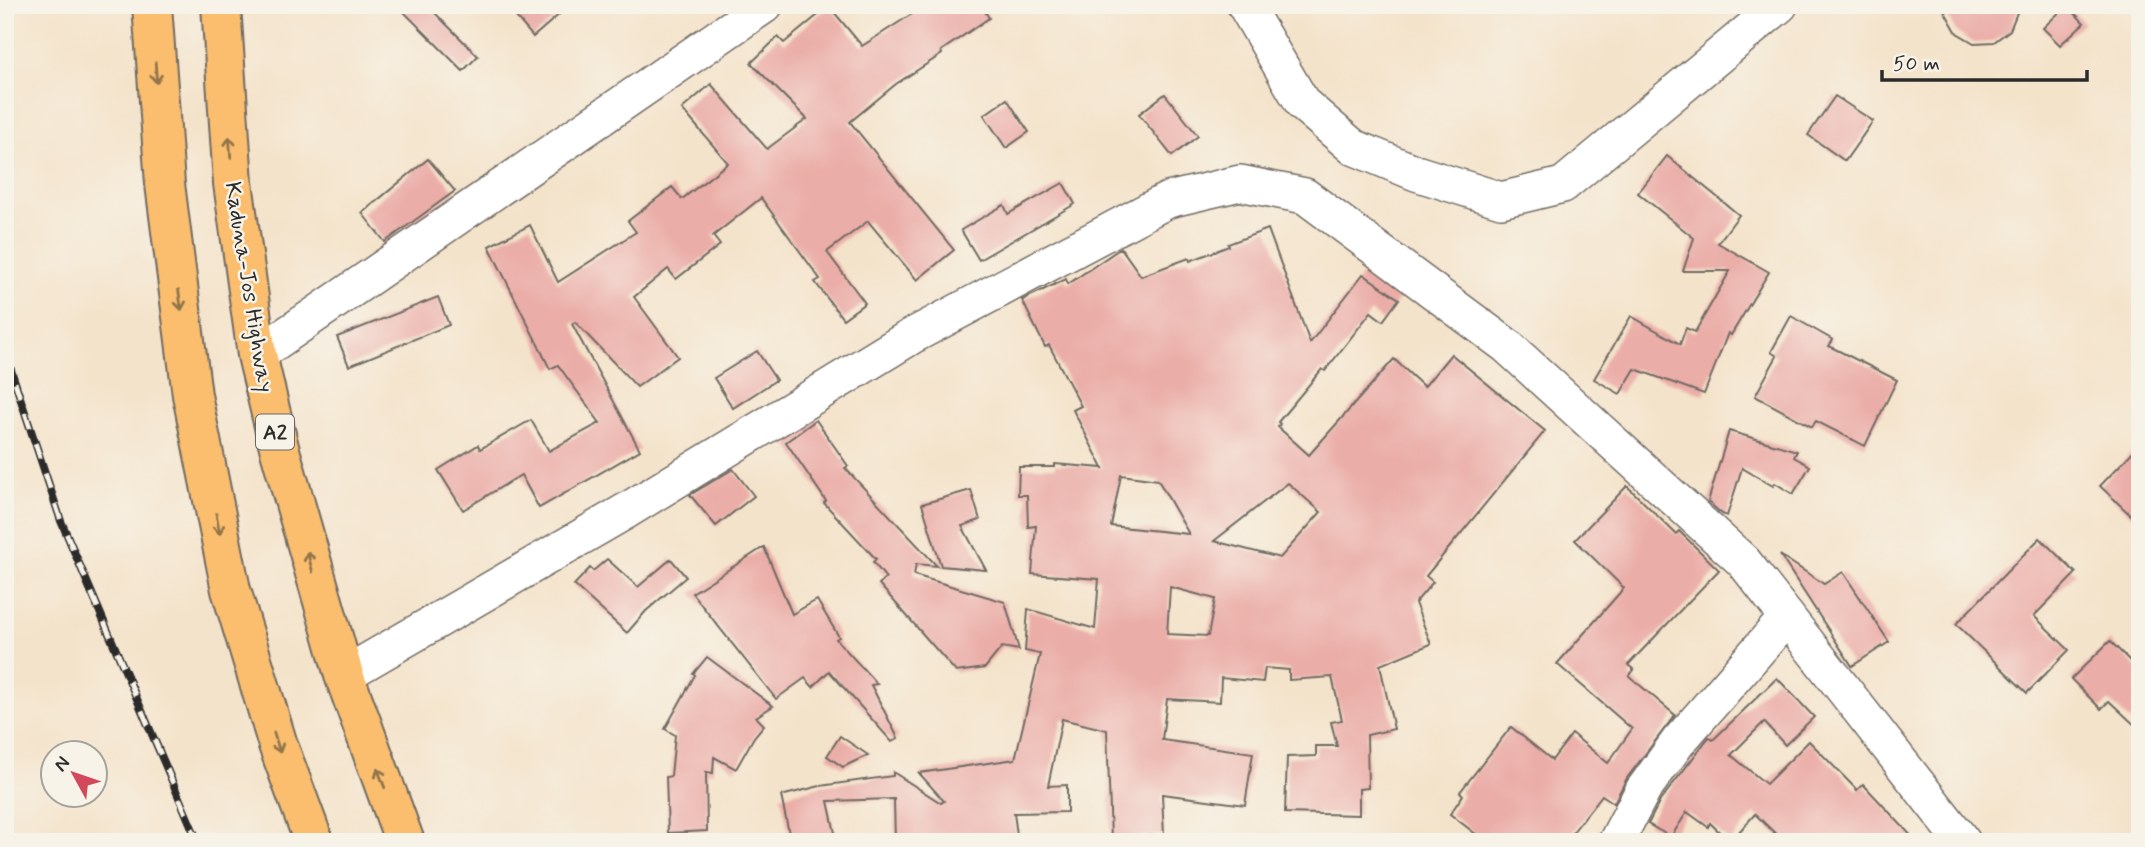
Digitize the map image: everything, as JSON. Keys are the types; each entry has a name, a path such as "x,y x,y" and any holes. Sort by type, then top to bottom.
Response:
{"highway":[{"path":"152,5 164,184 195,408 231,590 278,745 314,842"},
{"name":"Kaduna-Jos Highway","path":"221,5 233,183 257,355 282,460 344,674 405,842"}],"street":[{"path":"257,355 765,5"},
{"path":"1245,5 1303,104 1353,147 1416,173 1501,200 1563,185 1780,5"},
{"path":"344,674 626,511 912,336 1168,200 1240,183 1305,196 1507,346 1744,562 1963,842"},
{"path":"1616,842 1643,790 1678,742 1787,617"}],"building":[{"path":"397,5 427,5 478,56 463,71"},
{"path":"506,5 570,5 533,37"},
{"path":"926,5 981,5 989,18 941,51 942,54 896,84 850,122 954,250 917,280 868,221 827,252 865,303 843,319 815,282 820,279 761,198 713,236 720,245 676,279 668,269 634,297 678,357 637,387 575,322 572,324 640,450 539,508 521,475 463,510 438,470 478,445 480,449 531,420 549,451 600,423 558,365 550,369 489,246 530,225 558,282 636,232 628,221 672,187 682,199 728,163 682,109 711,84 767,149 807,119 751,63 778,37 784,43 829,6 862,46"},
{"path":"1941,5 2020,5 2010,30 1994,42 1974,43 1957,33"},
{"path":"2067,5 2084,23 2060,45 2043,28"},
{"path":"1165,94 1198,136 1172,156 1139,114"},
{"path":"1835,96 1873,121 1845,161 1808,135"},
{"path":"1007,99 1029,132 1006,148 984,115"},
{"path":"1667,156 1739,215 1718,243 1769,272 1731,335 1728,333 1704,394 1635,369 1620,394 1594,379 1631,316 1680,344 1686,328 1695,332 1730,271 1683,271 1694,238 1638,193"},
{"path":"428,159 455,191 385,242 362,213"},
{"path":"1063,183 1075,204 979,260 961,230 1004,205 1008,214"},
{"path":"1268,229 1310,343 1363,274 1399,299 1383,321 1371,312 1325,371 1322,369 1278,422 1278,427 1309,455 1394,359 1424,387 1451,354 1545,431 1426,576 1433,582 1415,603 1431,644 1380,665 1394,729 1367,735 1368,788 1359,789 1359,815 1285,813 1287,757 1316,756 1316,746 1337,746 1331,722 1342,720 1332,677 1289,680 1289,670 1265,668 1263,682 1221,678 1220,702 1167,699 1162,740 1253,753 1245,805 1162,794 1164,835 1111,838 1107,730 1062,719 1048,786 1067,785 1067,812 1014,813 1018,842 895,842 894,799 828,801 837,842 791,842 781,796 820,786 893,776 893,772 941,803 944,801 919,773 1015,759 1040,654 1025,651 1028,609 1095,629 1099,579 1032,574 1036,526 1028,527 1027,495 1018,495 1019,467 1055,467 1055,464 1103,468 1073,410 1081,406 1049,345 1045,347 1022,300 1066,279 1068,284 1121,248 1141,276 1189,258 1190,261 1229,246 1228,244","holes":["1121,475 1158,480 1189,534 1111,526","1288,483 1321,512 1280,558 1214,541","1170,587 1215,599 1208,636 1167,634"]},
{"path":"438,297 449,325 349,366 337,337"},
{"path":"1791,316 1833,340 1829,346 1897,380 1865,446 1816,421 1812,427 1755,396 1777,356 1771,352"},
{"path":"757,351 776,380 733,408 714,378"},
{"path":"816,420 848,466 845,468 937,566 916,564 914,575 1005,602 1019,650 1002,647 985,668 956,672 879,584 886,578 873,562 876,559 824,503 826,501 786,442"},
{"path":"1729,431 1797,451 1794,457 1810,466 1793,494 1742,468 1727,516 1708,502"},
{"path":"2140,444 2140,524 2100,486"},
{"path":"733,469 754,496 716,526 690,495"},
{"path":"1627,486 1676,534 1679,531 1719,570 1628,665 1634,670 1629,676 1675,715 1627,778 1614,803 1602,795 1565,842 1486,842 1450,814 1463,795 1460,792 1511,727 1552,760 1572,734 1608,763 1632,729 1557,664 1624,588 1575,540"},
{"path":"971,490 980,520 962,526 986,570 941,566 922,504"},
{"path":"2040,538 2076,573 2034,616 2069,650 2027,693 1956,624"},
{"path":"764,547 792,614 817,600 839,637 836,639 877,684 871,685 898,738 892,742 829,671 813,687 805,678 776,699 692,593"},
{"path":"1780,555 1824,584 1843,572 1889,642 1852,666"},
{"path":"607,559 638,587 671,559 686,577 646,611 627,633 574,585 590,568 593,571"},
{"path":"2110,641 2140,671 2140,730 2109,701 2101,709 2071,679"},
{"path":"707,657 773,706 756,717 764,725 736,769 714,757 713,773 706,772 707,831 668,833 666,777 671,776 675,735 665,729 695,675 693,674"},
{"path":"1777,678 1814,717 1785,745 1764,722 1731,755 1766,784 1809,741 1857,790 1863,784 1917,842 1784,842 1755,814 1730,842 1710,823 1708,827 1687,812 1671,837 1648,824 1660,801 1709,737 1713,740"},
{"path":"840,736 868,755 843,767 827,756"}],"railway":[{"path":"5,352 61,521 198,842"}]}
